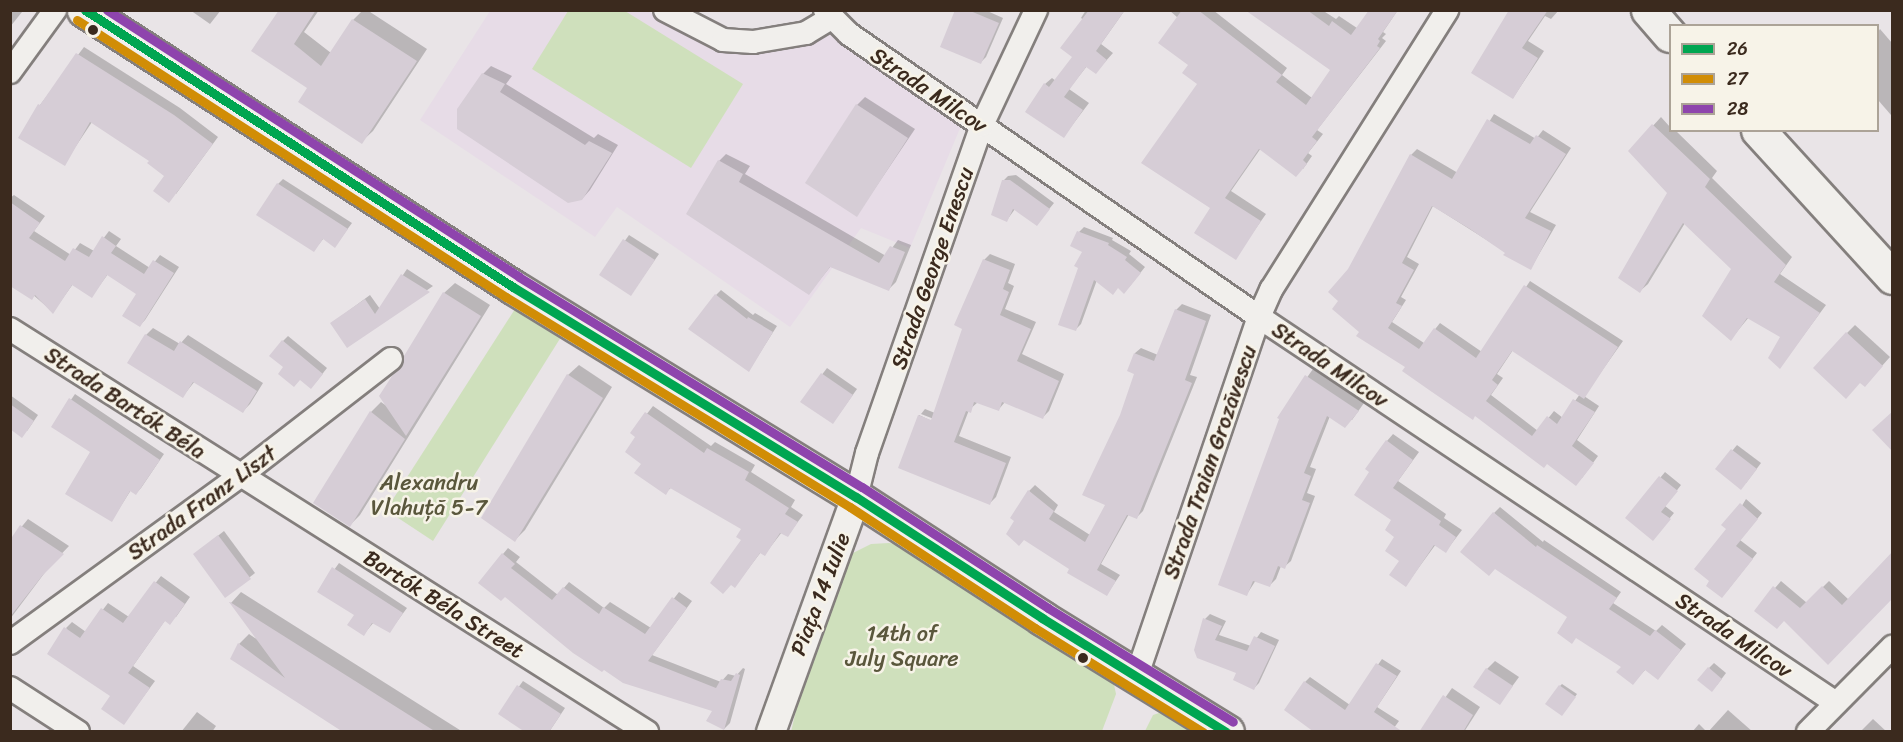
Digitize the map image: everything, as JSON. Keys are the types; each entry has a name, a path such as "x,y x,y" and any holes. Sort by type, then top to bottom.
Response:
{"main road":[{"path":"84,10 513,287 856,497 1042,618 1227,732"},
{"path":"1648,10 1669,32"},
{"path":"1760,132 1893,277"}],"street":[{"path":"10,72 55,10"},
{"path":"665,10 723,40 753,42 806,33 828,14"},
{"name":"Strada George Enescu","path":"856,497 867,453 982,125 1036,10"},
{"name":"Strada Traian Grozăvescu","path":"1137,675 1259,317 1278,280 1447,10"},
{"name":"Strada Milcov","path":"828,14 849,34 1259,317 1836,703"},
{"name":"Strada Bartók Béla","path":"10,329 240,476"},
{"name":"Strada Franz Liszt","path":"10,643 240,476 391,359"},
{"name":"Bartók Béla Street","path":"240,476 646,732"},
{"name":"Piața 14 Iulie","path":"771,732 856,497"},
{"path":"1808,732 1893,647"},
{"path":"10,688 78,732"}],"shaded area":[{"path":"646,10 692,39 722,50 828,28 963,121 910,248 861,228 790,327 617,207 595,237 420,120 490,11"}],"green space":[{"path":"568,11 625,11 743,84 691,168 532,69"},
{"name":"Alexandru Vlahuță 5-7","path":"515,309 561,337 433,541 386,510"},
{"name":"14th of July Square","path":"871,544 905,545 1113,680 1116,694 1102,731 791,732 812,640 830,587 853,553"},
{"path":"1159,713 1189,731 1145,731 1153,715"}],"building":[{"path":"279,10 316,10 294,44 321,66 352,19 417,61 362,144 298,102 307,88 251,51"},
{"path":"955,10 968,10 999,23 981,64 940,47"},
{"path":"1089,10 1125,10 1096,51 1107,60 1096,74 1086,67 1064,97 1083,110 1064,138 1025,112 1044,83 1049,87 1072,57 1060,48"},
{"path":"1182,10 1198,10 1282,75 1276,82 1306,105 1330,70 1245,10 1307,10 1329,26 1332,21 1351,35 1369,10 1398,10 1378,39 1380,41 1377,46 1380,48 1312,137 1317,141 1303,160 1307,164 1296,177 1259,149 1225,198 1261,221 1236,260 1194,233 1210,208 1141,163 1197,84 1182,73 1188,65 1158,43"},
{"path":"1509,10 1548,10 1522,48 1538,58 1513,99 1471,73"},
{"path":"76,53 174,115 213,144 169,203 153,191 164,176 147,163 149,161 90,122 65,166 18,138 38,104 40,105"},
{"path":"482,73 505,84 500,92 585,145 589,141 612,153 582,200 568,203 457,129 457,109"},
{"path":"856,104 908,138 857,217 805,183"},
{"path":"1487,119 1530,144 1536,135 1566,154 1525,218 1551,231 1531,270 1503,255 1505,253 1432,206 1402,263 1414,270 1396,303 1402,306 1388,328 1419,349 1434,328 1476,358 1524,285 1618,347 1584,399 1512,351 1492,380 1498,385 1486,401 1532,436 1547,416 1557,424 1573,399 1595,412 1572,446 1594,463 1576,486 1547,464 1544,468 1475,416 1473,420 1402,371 1405,367 1356,336 1359,332 1332,309 1338,301 1328,292 1348,269 1410,154 1452,179"},
{"path":"1652,124 1710,179 1705,187 1786,265 1774,282 1820,313 1780,369 1768,358 1780,337 1747,318 1731,341 1702,316 1731,269 1683,223 1640,293 1618,278 1667,193 1628,151"},
{"path":"718,160 743,174 739,182 879,263 890,246 905,252 889,291 830,267 809,295 686,214"},
{"path":"1002,180 1010,180 1050,209 1037,226 1013,209 1007,222 991,215"},
{"path":"277,183 348,229 335,248 323,239 314,252 256,215"},
{"path":"10,202 40,223 29,238 65,261 73,248 89,257 102,236 116,246 111,253 144,274 153,260 174,273 140,327 122,316 136,294 107,275 92,298 72,285 53,314 35,295 32,300 10,286"},
{"path":"1077,231 1109,243 1108,245 1127,257 1125,260 1141,273 1124,294 1118,288 1113,295 1094,280 1076,331 1058,325 1078,268 1074,266 1082,252 1070,246"},
{"path":"623,239 655,260 631,296 599,275"},
{"path":"983,259 1010,270 1003,289 1009,292 1000,315 1031,329 1017,361 1059,381 1043,419 1002,402 999,411 974,402 971,413 966,411 954,442 1006,463 990,505 898,468 918,415 931,420 962,329 954,325"},
{"path":"401,274 430,292 347,348 330,323 365,299 375,314"},
{"path":"443,292 481,316 406,436 379,396 392,376 403,365 404,356"},
{"path":"715,294 747,319 748,317 773,332 749,372 688,329"},
{"path":"1175,309 1206,321 1185,380 1192,383 1137,519 1127,515 1097,570 1116,581 1107,596 1067,573 1069,569 1024,540 1019,546 1006,534 1014,521 1010,518 1028,490 1054,511 1049,519 1085,542 1105,505 1082,495 1120,415 1134,374 1127,371 1134,353 1154,361"},
{"path":"1846,332 1883,366 1865,387 1860,383 1846,399 1813,368"},
{"path":"145,334 174,351 180,341 257,391 243,413 193,382 183,398 127,363"},
{"path":"282,340 323,374 311,389 300,380 294,387 278,374 283,367 269,356"},
{"path":"821,373 853,395 833,424 800,402"},
{"path":"567,374 603,398 515,542 481,518"},
{"path":"1305,375 1359,411 1345,428 1327,416 1304,473 1311,476 1302,500 1310,503 1285,569 1278,566 1270,587 1253,581 1247,596 1218,585 1279,419 1277,418"},
{"path":"69,398 160,460 136,495 130,491 112,522 65,494 90,452 51,427"},
{"path":"10,404 34,421 22,438 10,429"},
{"path":"370,411 405,439 350,527 313,503"},
{"path":"1893,411 1893,452 1872,430"},
{"path":"645,412 704,453 707,448 749,472 745,480 789,508 785,514 798,522 788,537 780,533 765,556 760,553 735,588 731,585 723,594 710,583 741,540 736,537 741,529 670,488 666,495 634,473 641,464 625,452 635,437 630,433"},
{"path":"1386,440 1413,460 1393,488 1441,521 1439,525 1456,537 1446,553 1434,545 1406,587 1389,575 1399,561 1385,551 1394,537 1385,530 1391,520 1354,495 1369,472 1365,469"},
{"path":"1731,449 1757,469 1741,490 1715,469"},
{"path":"1659,476 1678,491 1661,512 1671,519 1653,541 1625,518"},
{"path":"1740,503 1758,519 1736,546 1753,559 1722,598 1706,586 1709,581 1694,569 1726,529 1721,525"},
{"path":"1493,512 1536,547 1537,545 1617,598 1609,609 1650,636 1655,630 1681,650 1658,680 1645,670 1633,685 1616,672 1621,667 1576,638 1572,644 1557,633 1567,617 1495,569 1489,576 1460,552"},
{"path":"20,525 64,554 42,576 10,617 10,540"},
{"path":"218,535 251,579 225,598 193,554"},
{"path":"1893,551 1893,598 1828,665 1784,621 1777,629 1754,611 1773,586 1800,608 1822,586 1842,605"},
{"path":"502,553 515,564 511,568 552,600 563,587 599,614 603,607 645,634 672,597 687,608 648,661 716,688 721,679 731,681 736,673 740,675 724,730 706,721 712,711 623,683 604,670 602,672 573,653 505,597 501,601 478,583"},
{"path":"332,567 403,613 390,633 372,623 364,636 347,625 354,615 317,592"},
{"path":"154,581 185,604 170,625 165,621 128,673 150,688 124,725 101,709 110,696 47,654 64,627 80,638 101,608 123,623"},
{"path":"229,602 436,732 343,732 230,659 238,643 285,678"},
{"path":"1203,618 1222,626 1215,640 1247,651 1254,636 1275,646 1254,690 1233,680 1236,673 1197,658 1194,650"},
{"path":"1376,663 1397,676 1374,712 1403,732 1314,732 1284,710 1304,681 1345,710"},
{"path":"1708,667 1722,679 1712,692 1697,680"},
{"path":"1486,668 1513,686 1500,705 1473,687"},
{"path":"517,685 561,714 549,732 525,732 498,714"},
{"path":"1559,685 1576,697 1562,716 1545,704"},
{"path":"1443,695 1473,715 1463,732 1419,732"}],"transit line":[{"name":"26","path":"85,10 513,287 856,497 1042,618 1226,732"},
{"name":"28","path":"107,10 519,277 862,487 1048,608 1233,722"},
{"name":"27","path":"77,20 506,297 850,507 1035,628 1203,732"}]}
